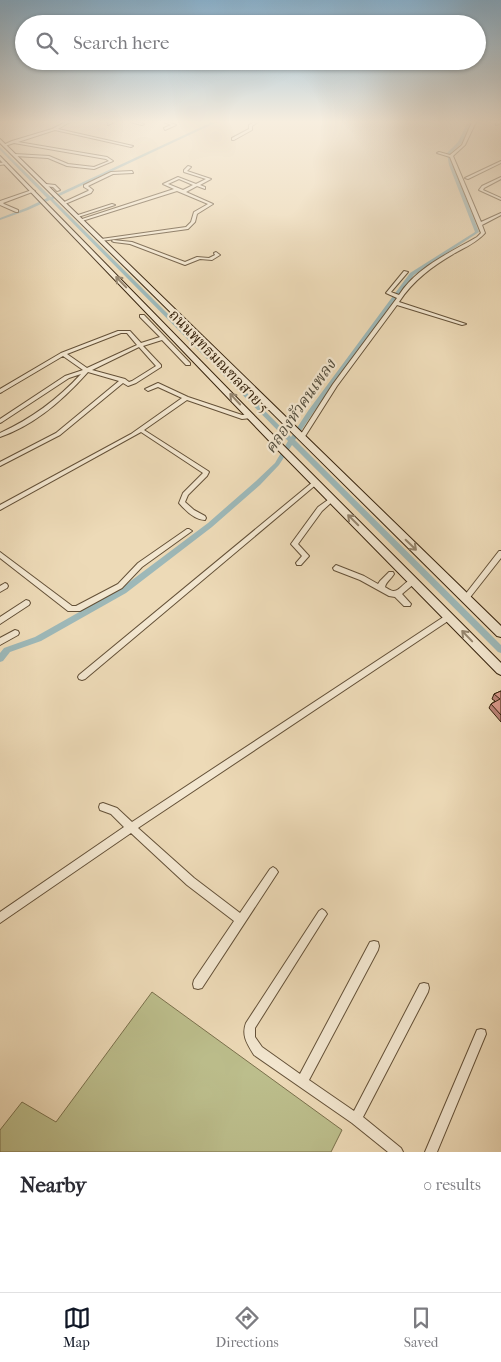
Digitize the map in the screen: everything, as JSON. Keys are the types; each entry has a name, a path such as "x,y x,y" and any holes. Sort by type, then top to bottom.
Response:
{"main road":[{"name":"ถนนพุทธมณฑลสาย 5","path":"17,176 186,348 280,447 501,670"},
{"name":"ถนนพุทธมณฑลสาย 5","path":"36,176 501,633"},
{"path":"204,367 223,361"}],"street":[{"path":"59,196 90,192 92,190 85,186 106,176"},
{"path":"182,192 208,178 201,176"},
{"path":"395,296 417,276 481,235 483,231 457,176"},
{"path":"467,178 472,176"},
{"path":"102,241 183,229 191,226 195,213 211,204 165,184 179,178 204,188"},
{"path":"500,197 483,193 481,188 501,178"},
{"path":"79,218 176,190"},
{"path":"17,211 2,205 1,202 33,191"},
{"path":"79,218 113,205"},
{"path":"480,225 501,216"},
{"path":"102,241 131,243 185,264 200,258 213,258 218,255 216,253"},
{"path":"395,296 388,293 406,272"},
{"path":"302,437 336,385 396,303 395,296"},
{"path":"396,303 464,324"},
{"path":"142,316 188,364"},
{"path":"0,391 63,354 124,331 158,367 131,384 87,370 63,354"},
{"path":"0,421 67,377 139,346 164,339"},
{"path":"175,351 186,348"},
{"path":"0,435 40,414 87,370"},
{"path":"0,464 58,434 123,380"},
{"path":"148,389 158,385 186,398 242,417 251,416"},
{"path":"0,508 142,430 186,398"},
{"path":"142,430 206,472 185,494 182,503 192,512 203,518"},
{"path":"82,677 316,482"},
{"path":"299,563 306,556 294,544 320,509 332,499"},
{"path":"0,554 71,608 77,609 120,586 136,569 189,531"},
{"path":"466,598 501,552"},
{"path":"336,568 362,578 381,589 397,594 407,604"},
{"path":"381,589 382,583 390,574"},
{"path":"397,594 413,581"},
{"path":"0,620 26,603"},
{"path":"0,918 448,617"},
{"path":"0,642 15,633"},
{"path":"103,807 114,810 132,829 215,902 240,919"},
{"path":"198,984 273,872"},
{"path":"322,914 250,1027 250,1038 258,1051 356,1119 396,1152"},
{"path":"302,1081 374,946"},
{"path":"356,1119 424,988"},
{"path":"431,1152 481,1034"}],"green space":[{"path":"152,992 342,1130 331,1152 0,1152 0,1130 22,1102 56,1122"}],"building":[{"path":"501,691 501,715 491,704 500,699 494,694"}],"waterway":[{"path":"28,176 50,198"},
{"path":"50,198 99,176"},
{"name":"คลองหัวคนเพลง","path":"292,441 310,412 412,274 477,232 455,176"},
{"path":"0,219 50,198"},
{"path":"50,198 209,358"},
{"path":"221,370 292,441"},
{"name":"คลองหัวคนเพลง","path":"0,659 7,650 38,639 123,591 210,525 258,483 277,464 292,441"},
{"path":"292,441 501,650"}]}
